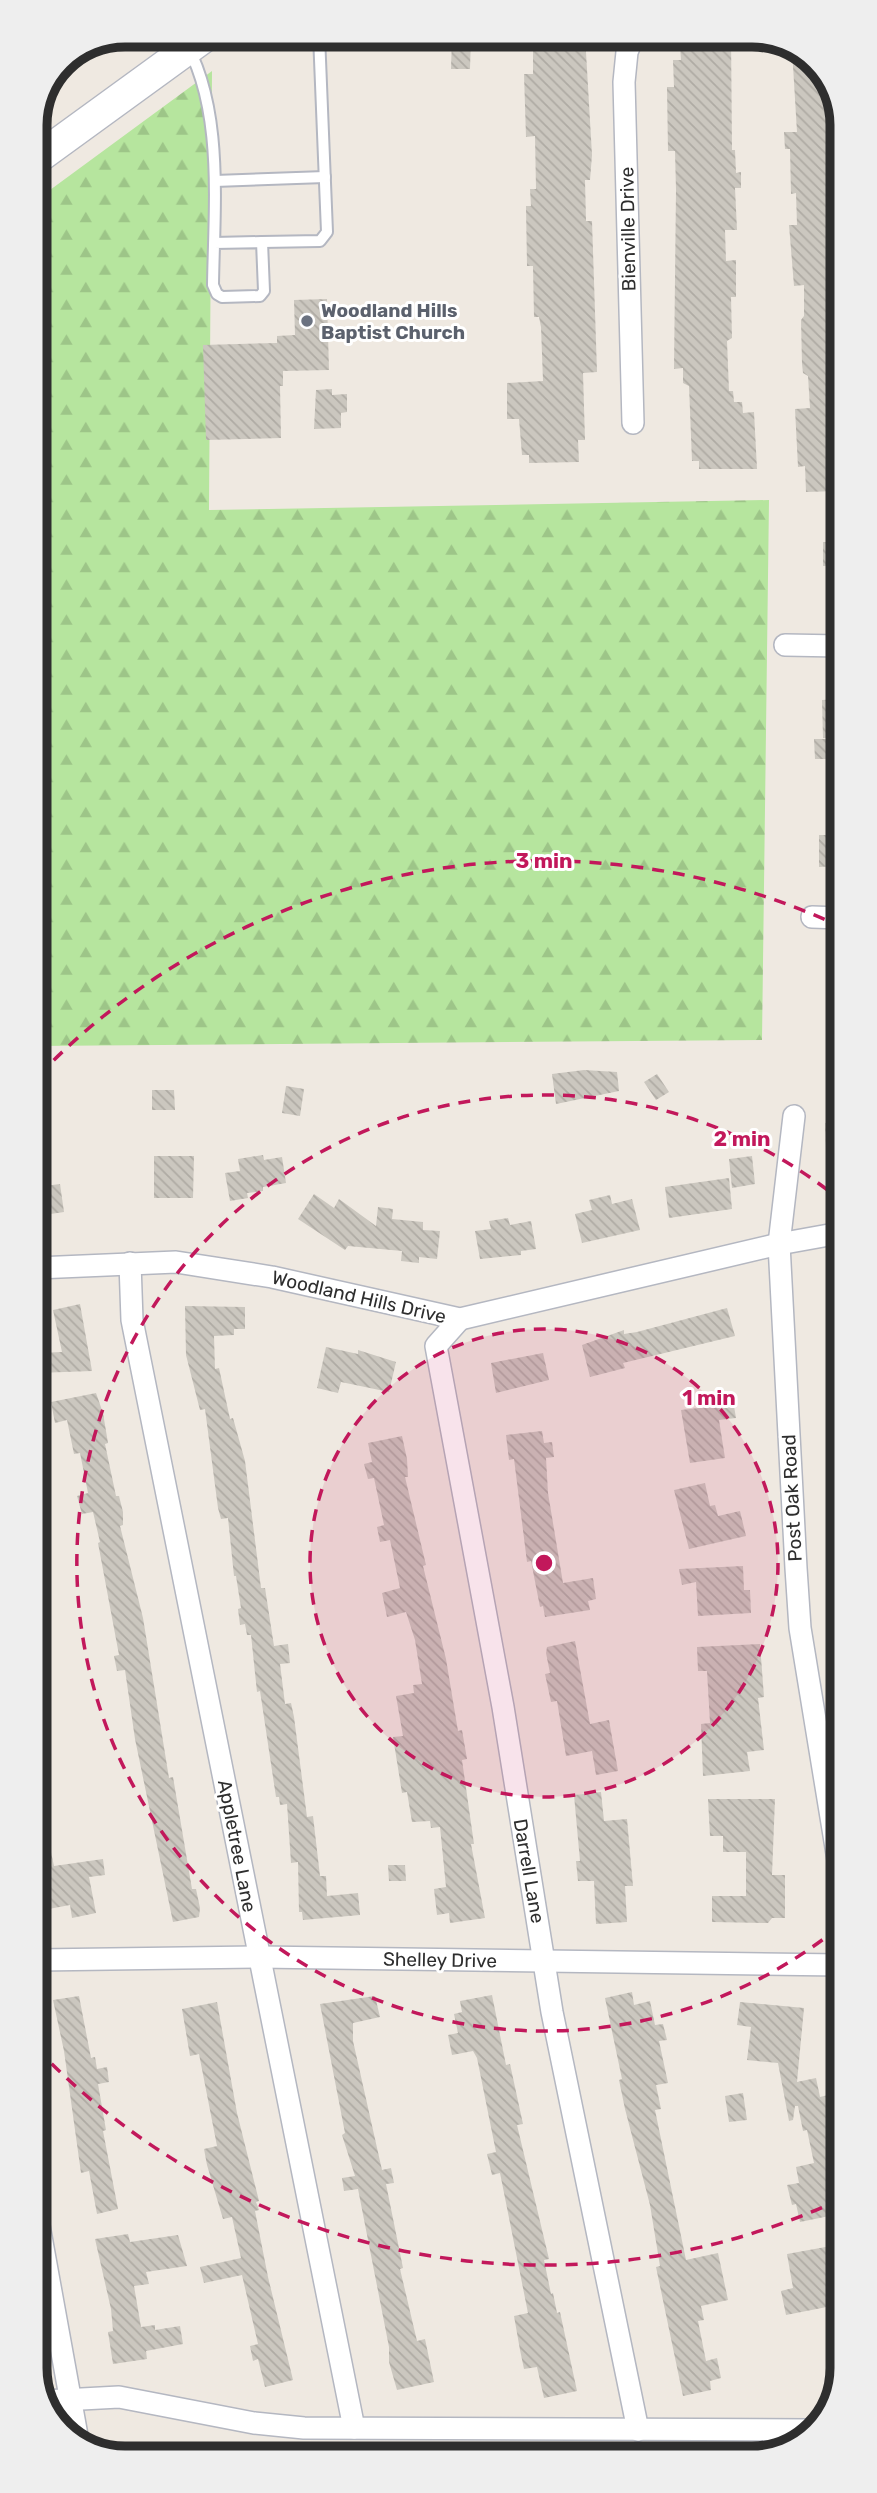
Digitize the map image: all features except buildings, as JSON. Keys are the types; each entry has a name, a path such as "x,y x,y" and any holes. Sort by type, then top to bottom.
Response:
{"main road":[{"path":"47,151 182,47"}],"street":[{"name":"Bienville Drive","path":"629,47 624,82 633,423"},
{"path":"785,645 830,646"},
{"path":"812,917 830,918"},
{"name":"Post Oak Road","path":"794,1116 779,1244 800,1628 830,1811"},
{"name":"Woodland Hills Drive","path":"47,1267 176,1262 223,1268 460,1319 779,1244 830,1235"},
{"name":"Appletree Lane","path":"130,1263 132,1320 354,2428"},
{"name":"Darrell Lane","path":"460,1319 436,1346 503,1707 552,2012 638,2430"},
{"name":"Shelley Drive","path":"47,1960 259,1957 830,1965"},
{"path":"47,2271 75,2427"},
{"path":"55,2400 119,2397 254,2423 304,2428 798,2430"}],"lane":[{"path":"194,47 207,93 215,181 213,285 217,294 222,297 255,297 264,291 262,242"},
{"path":"214,243 320,241 325,237 320,47"},
{"path":"215,181 325,177"}],"green space":[{"path":"212,71 209,510 769,500 762,1040 47,1046 47,192"}],"place":[{"name":"Woodland Hills Baptist Church","path":"307,321"}]}
